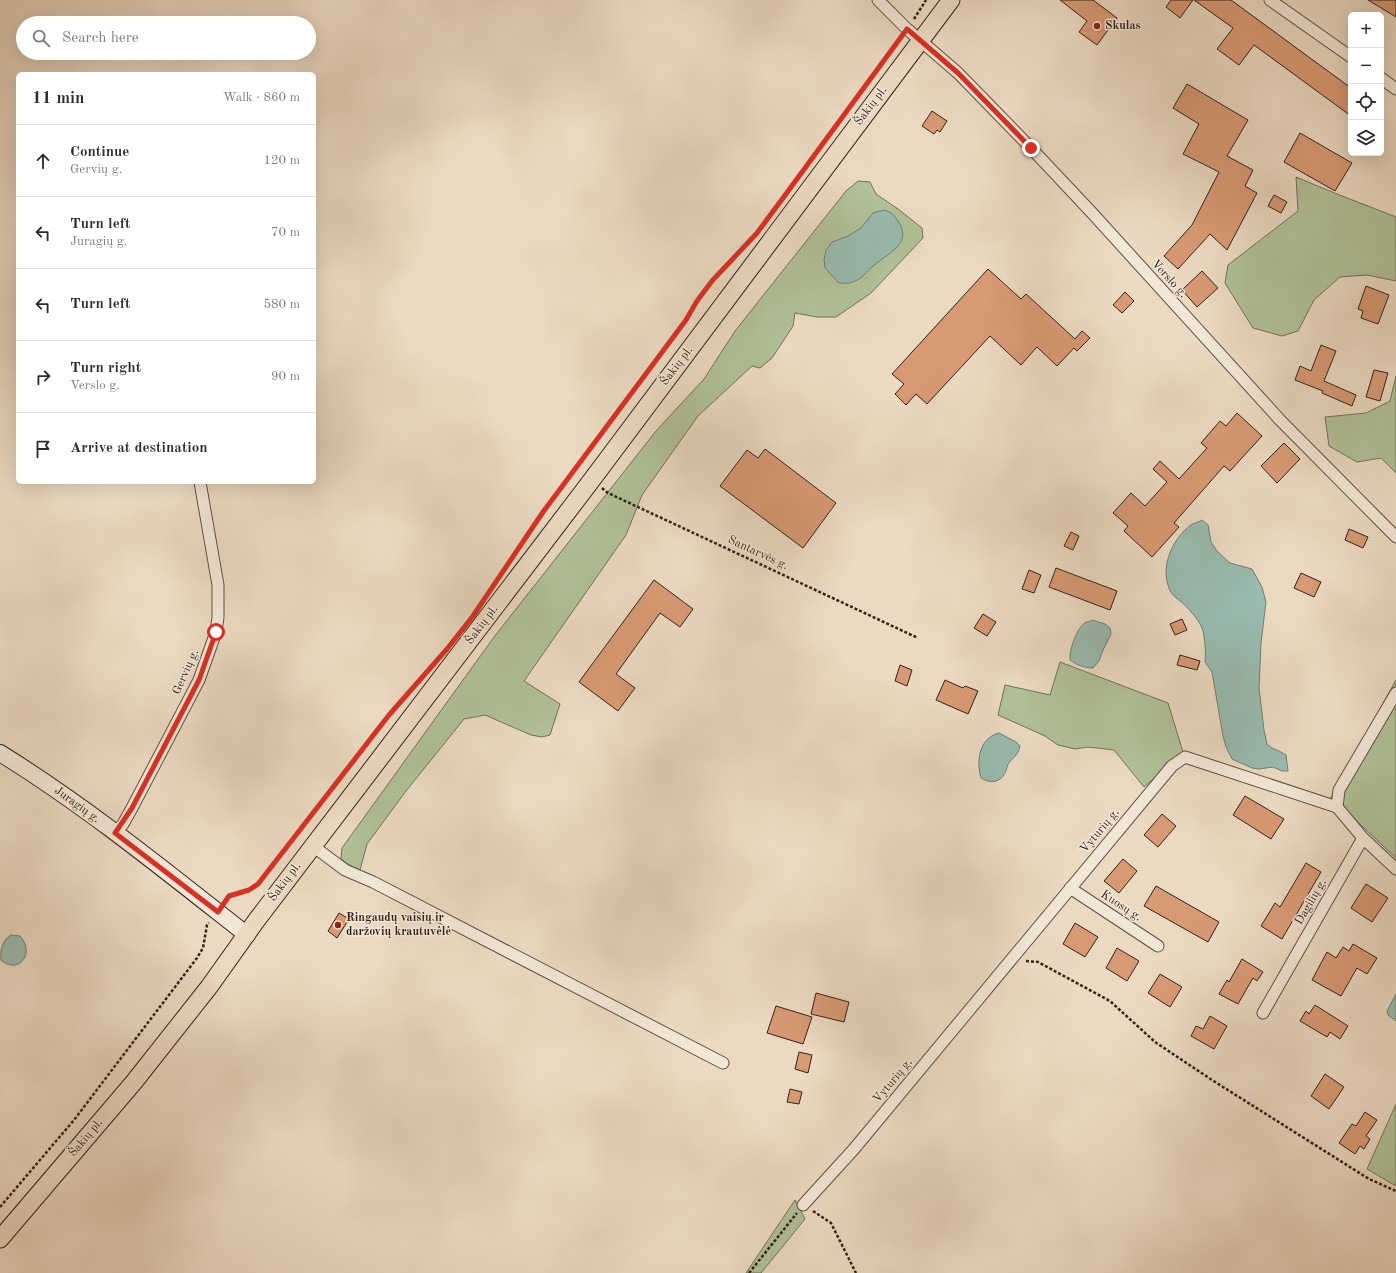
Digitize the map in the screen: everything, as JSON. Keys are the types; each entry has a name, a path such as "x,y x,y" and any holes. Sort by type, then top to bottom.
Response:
{"main road":[{"name":"Šakių pl.","path":"0,1239 134,1082 209,987 312,846 591,481 951,0"},
{"name":"Juragių g.","path":"0,753 37,776 115,833 247,935"}],"street":[{"name":"Verslo g.","path":"878,0 907,29 958,73 1031,148 1280,420 1396,537"},
{"path":"1270,0 1348,55"},
{"path":"1384,80 1396,88"},
{"name":"Gervių g.","path":"115,833 132,808 199,680 216,632 218,617 218,584 200,484"},
{"path":"1396,694 1339,790 1337,807 1363,838 1396,869"},
{"name":"Vyturių g.","path":"804,1205 854,1148 1172,766 1184,757 1337,807"},
{"name":"Dagilių g.","path":"1263,1013 1363,838"},
{"path":"312,846 345,870 373,882 723,1063"},
{"name":"Kuosų g.","path":"1070,888 1158,946"}],"path":[{"path":"806,167 907,29 926,0"},
{"path":"510,562 543,512 686,320 712,281 741,251 761,227"},
{"name":"Santarvės g.","path":"591,481 608,493 918,638"},
{"path":"0,1207 74,1120 197,958 203,948 207,925 229,896 249,890 258,884 389,715 418,683"},
{"path":"1011,959 1038,962 1110,1001 1155,1042 1212,1080 1369,1179 1396,1191"},
{"path":"749,1273 804,1205 830,1223 856,1273"}],"green space":[{"path":"1296,177 1396,217 1396,281 1367,275 1340,277 1314,300 1298,331 1282,336 1253,328 1225,283 1228,265 1298,211"},
{"path":"858,181 870,182 876,194 922,228 923,238 871,293 836,317 817,317 795,313 793,326 772,358 760,368 752,366 698,416 642,495 626,535 524,681 560,704 550,735 542,737 531,735 485,715 464,719 406,791 367,844 360,870 341,859 342,848 494,637 656,431 704,379 735,331 846,191"},
{"path":"1396,376 1396,473 1381,458 1357,462 1329,446 1325,417 1366,413 1390,401"},
{"path":"1060,662 1168,703 1183,752 1144,787 1114,750 1088,747 1075,749 1058,745 1045,736 998,715 1005,685 1050,695"},
{"path":"1396,680 1396,858 1331,797"},
{"path":"1396,1104 1396,1186 1367,1169"},
{"path":"795,1200 805,1219 761,1273 746,1273"}],"water":[{"path":"884,210 894,215 898,221 902,228 902,240 894,250 857,280 839,283 825,268 824,260 826,250 832,242 848,236 861,228 873,213"},
{"path":"1202,520 1208,525 1211,542 1217,551 1230,563 1252,569 1262,587 1266,602 1261,643 1259,688 1264,730 1267,744 1286,755 1288,771 1282,771 1273,767 1259,769 1252,768 1232,759 1226,747 1223,736 1212,672 1205,662 1205,645 1202,628 1195,616 1170,591 1166,571 1170,553 1179,537 1191,525"},
{"path":"1092,620 1105,624 1110,628 1111,634 1099,661 1093,668 1081,666 1070,660 1074,639 1083,625"},
{"path":"999,733 1016,742 1020,746 1017,754 1008,764 1004,775 999,780 992,782 981,778 979,758 983,745 987,740"},
{"path":"11,935 20,936 26,949 26,955 19,964 7,964 1,960 2,946"},
{"path":"1396,994 1396,1021 1388,1015 1387,1011"}],"building":[{"name":"Skulas","path":"1060,0 1093,0 1117,18 1097,45 1079,32 1087,21"},
{"path":"1171,0 1193,0 1180,18 1166,7"},
{"path":"1194,0 1231,0 1348,86 1348,114 1254,45 1239,65 1217,49 1233,28"},
{"path":"1368,0 1396,0 1396,17"},
{"path":"1187,84 1248,120 1227,156 1253,170 1245,186 1257,193 1227,250 1210,234 1178,269 1164,256 1192,225 1219,172 1183,154 1199,124 1173,108"},
{"path":"932,111 947,121 940,132 937,130 934,134 922,126"},
{"path":"1300,133 1352,163 1335,191 1284,162"},
{"path":"1274,195 1287,202 1281,213 1268,206"},
{"path":"988,269 1021,299 1026,294 1075,339 1082,331 1090,338 1077,351 1074,348 1057,366 1037,347 1021,365 990,336 927,404 916,394 906,405 895,394 904,384 892,374"},
{"path":"1202,271 1218,288 1197,307 1182,290"},
{"path":"1366,286 1389,295 1378,324 1361,318 1363,311 1358,309"},
{"path":"1125,292 1134,301 1122,313 1113,305"},
{"path":"1321,345 1336,351 1324,381 1356,395 1352,406 1322,393 1323,391 1295,380 1300,366 1311,371"},
{"path":"1374,370 1388,373 1380,401 1366,397"},
{"path":"1237,413 1262,436 1230,471 1224,466 1174,523 1179,527 1152,557 1124,531 1128,526 1113,513 1131,493 1145,506 1167,482 1153,469 1160,461 1179,479 1207,448 1201,443 1220,421 1226,426"},
{"path":"1284,443 1300,459 1277,483 1261,466"},
{"path":"765,449 836,503 803,548 720,486 747,450 758,458"},
{"path":"1349,529 1368,537 1363,548 1345,540"},
{"path":"1071,532 1079,536 1073,550 1064,546"},
{"path":"1056,568 1117,591 1110,610 1049,587"},
{"path":"1029,570 1041,575 1034,593 1022,589"},
{"path":"1301,573 1321,582 1314,597 1294,588"},
{"path":"654,580 693,609 680,627 660,613 616,674 635,688 618,711 579,682"},
{"path":"983,614 996,622 987,636 974,628"},
{"path":"1182,619 1187,630 1175,635 1170,624"},
{"path":"1180,655 1200,661 1197,670 1177,665"},
{"path":"900,665 912,670 907,686 895,681"},
{"path":"945,680 963,688 965,686 978,691 968,714 936,700"},
{"path":"1245,796 1284,819 1271,839 1233,815"},
{"path":"1162,814 1176,826 1158,847 1144,835"},
{"path":"1123,859 1137,871 1119,893 1104,881"},
{"path":"1306,863 1321,872 1282,939 1261,926 1275,903 1280,907"},
{"path":"1366,884 1388,898 1372,922 1351,908"},
{"path":"1156,886 1219,922 1208,942 1144,906"},
{"name":"Ringaudų vaisių ir daržovių krautuvėlė","path":"339,913 349,919 337,938 328,931"},
{"path":"1075,923 1098,937 1085,957 1063,944"},
{"path":"1353,944 1377,958 1367,974 1357,968 1341,996 1312,980 1327,952 1336,958 1343,947 1349,951"},
{"path":"1117,948 1139,961 1127,981 1106,968"},
{"path":"1242,959 1263,972 1257,981 1253,978 1238,1004 1219,994 1227,980 1229,982"},
{"path":"1160,974 1182,987 1170,1007 1148,993"},
{"path":"816,993 849,1002 844,1022 811,1014"},
{"path":"1315,1005 1348,1026 1340,1039 1330,1032 1327,1037 1300,1021 1306,1011 1309,1014"},
{"path":"776,1006 812,1017 803,1044 767,1033"},
{"path":"1210,1016 1227,1026 1214,1049 1191,1036 1196,1026 1203,1029"},
{"path":"799,1052 812,1055 808,1073 795,1069"},
{"path":"1325,1074 1344,1087 1329,1109 1311,1096"},
{"path":"790,1089 802,1092 799,1104 787,1102"},
{"path":"1365,1112 1377,1120 1366,1136 1370,1139 1364,1149 1360,1146 1355,1154 1339,1143 1352,1124 1356,1126"}],"place":[{"name":"Skulas","path":"1097,26"},
{"name":"Ringaudų vaisių ir daržovių krautuvėlė","path":"338,925"}],"route":[{"path":"216,632 199,680 132,808 123,824 115,833 218,912 229,896 249,890 258,884 389,715 447,649 473,616 543,512 686,320 697,301 712,281 757,233 907,29 958,73 1031,148"}]}
